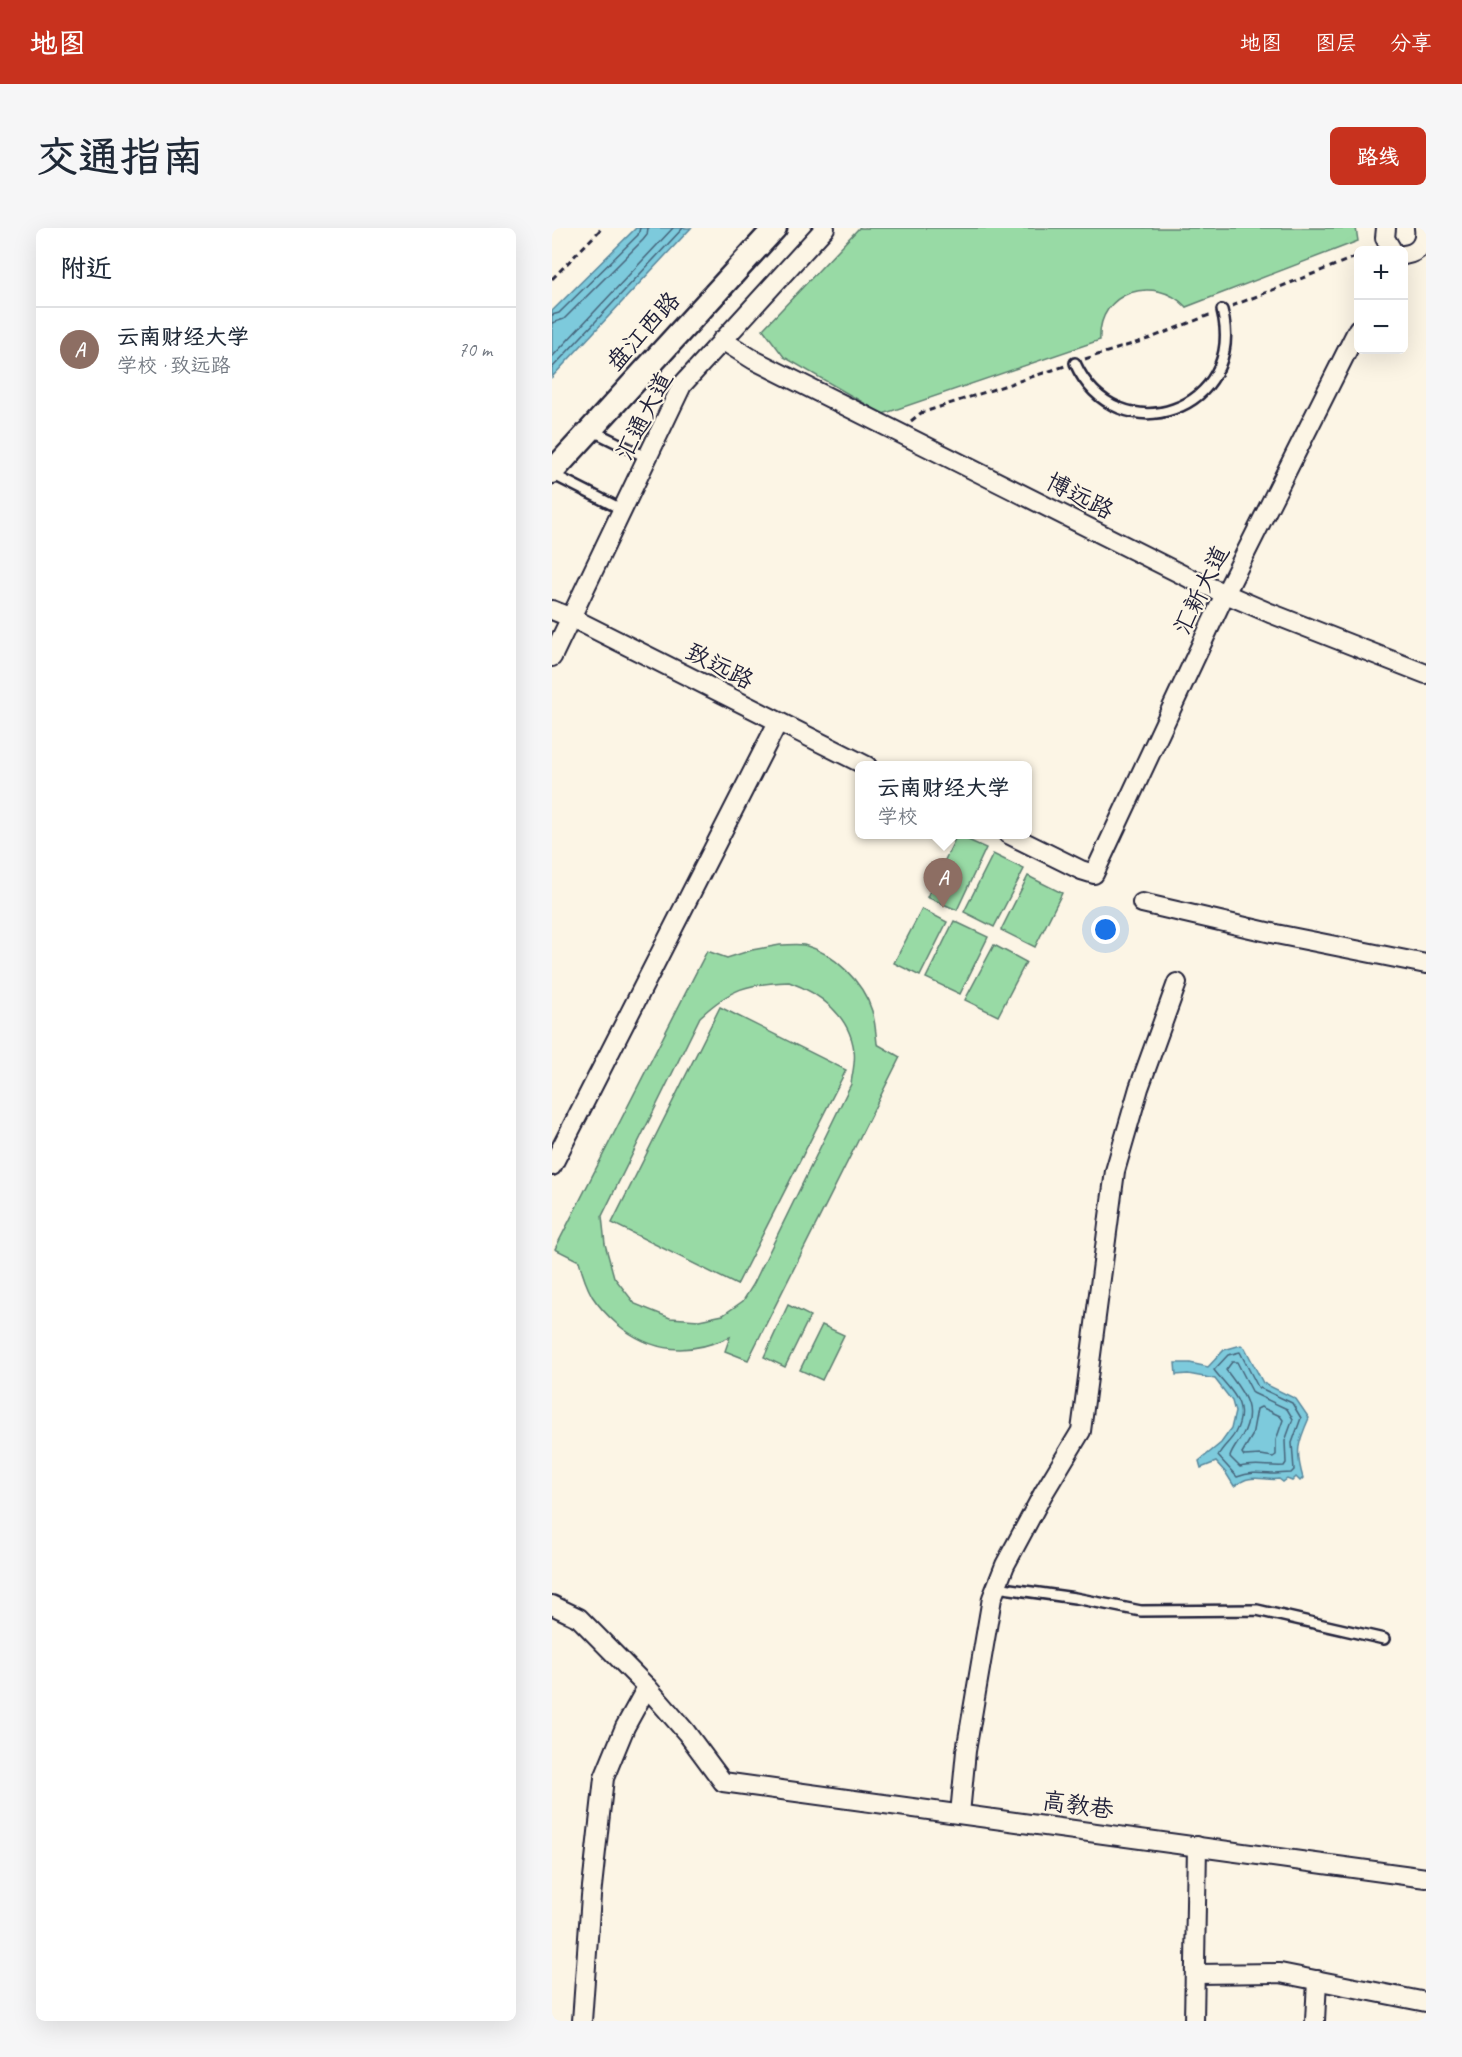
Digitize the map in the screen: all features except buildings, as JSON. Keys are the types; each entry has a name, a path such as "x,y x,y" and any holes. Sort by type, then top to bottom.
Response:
{"street":[{"name":"盘江西路","path":"552,473 775,228"},
{"name":"汇通大道","path":"552,657 682,386 825,228"},
{"path":"1386,228 1385,238 1389,246"},
{"path":"1408,254 1418,250 1425,234"},
{"name":"汇新大道","path":"1018,839 1081,870 1094,874 1225,594 1354,339"},
{"name":"博远路","path":"722,340 761,364 1191,579 1426,674"},
{"name":"致远路","path":"552,610 859,761"},
{"path":"552,1166 778,722"},
{"path":"1142,903 1276,934 1426,964"},
{"path":"960,1814 966,1751 992,1598 1005,1565 1043,1494 1081,1431 1115,1171 1139,1088 1177,983"},
{"path":"552,1605 579,1618 647,1687 625,1727 604,1778 591,1896 582,2021"},
{"name":"高教巷","path":"647,1687 686,1731 723,1782 1426,1878"},
{"path":"1194,2021 1197,1846"},
{"path":"1195,1974 1280,1973 1426,2002"},
{"path":"1315,2021 1317,1980"}],"lane":[{"path":"1075,363 1088,386 1115,407 1134,413 1148,414 1174,410 1198,396 1216,375 1225,350 1225,323 1222,310"},
{"path":"590,430 648,458"},
{"path":"552,473 623,510"},
{"path":"996,1587 1075,1598 1141,1611 1257,1610 1384,1639"}],"path":[{"path":"552,279 602,228"},
{"path":"898,432 921,413 1148,339 1354,258"}],"green space":[{"path":"859,228 1356,228 1358,241 1186,307 1173,297 1159,291 1144,290 1130,293 1118,299 1108,310 1102,323 1100,340 883,414 784,357 763,329"},
{"path":"955,839 966,839 986,848 957,910 927,897"},
{"path":"993,854 1024,869 994,927 964,912"},
{"path":"1028,876 1062,893 1035,947 1001,930"},
{"path":"922,909 947,922 920,976 894,963"},
{"path":"954,921 988,937 960,994 926,978"},
{"path":"780,945 804,945 836,962 854,979 868,1000 874,1019 877,1044 900,1057 748,1360 725,1351 730,1337 700,1347 672,1349 644,1341 631,1334 610,1318 595,1300 586,1283 579,1261 555,1249 707,951 727,958 752,950","holes":["789,982 822,999 847,1027 854,1055 851,1084 753,1285 743,1301 723,1315 699,1320 670,1318 635,1304 614,1277 605,1244 602,1216 700,1017 711,1007 740,989 762,984"]},
{"path":"994,945 1026,962 998,1016 965,1000"},
{"path":"720,1007 846,1070 737,1285 612,1223"},
{"path":"788,1305 810,1316 785,1367 764,1357"},
{"path":"822,1325 844,1335 822,1380 800,1370"}],"water":[{"path":"636,228 691,228 552,377 552,311"},
{"path":"1241,1345 1245,1348 1263,1383 1296,1399 1309,1418 1302,1434 1298,1454 1303,1478 1300,1481 1296,1477 1292,1481 1287,1479 1283,1482 1279,1479 1252,1478 1234,1486 1216,1462 1201,1468 1199,1461 1221,1443 1231,1429 1235,1412 1232,1401 1215,1379 1188,1374 1176,1375 1175,1363 1190,1363 1208,1367 1224,1350"}],"place":[{"name":"云南财经大学","path":"943,908"}]}
